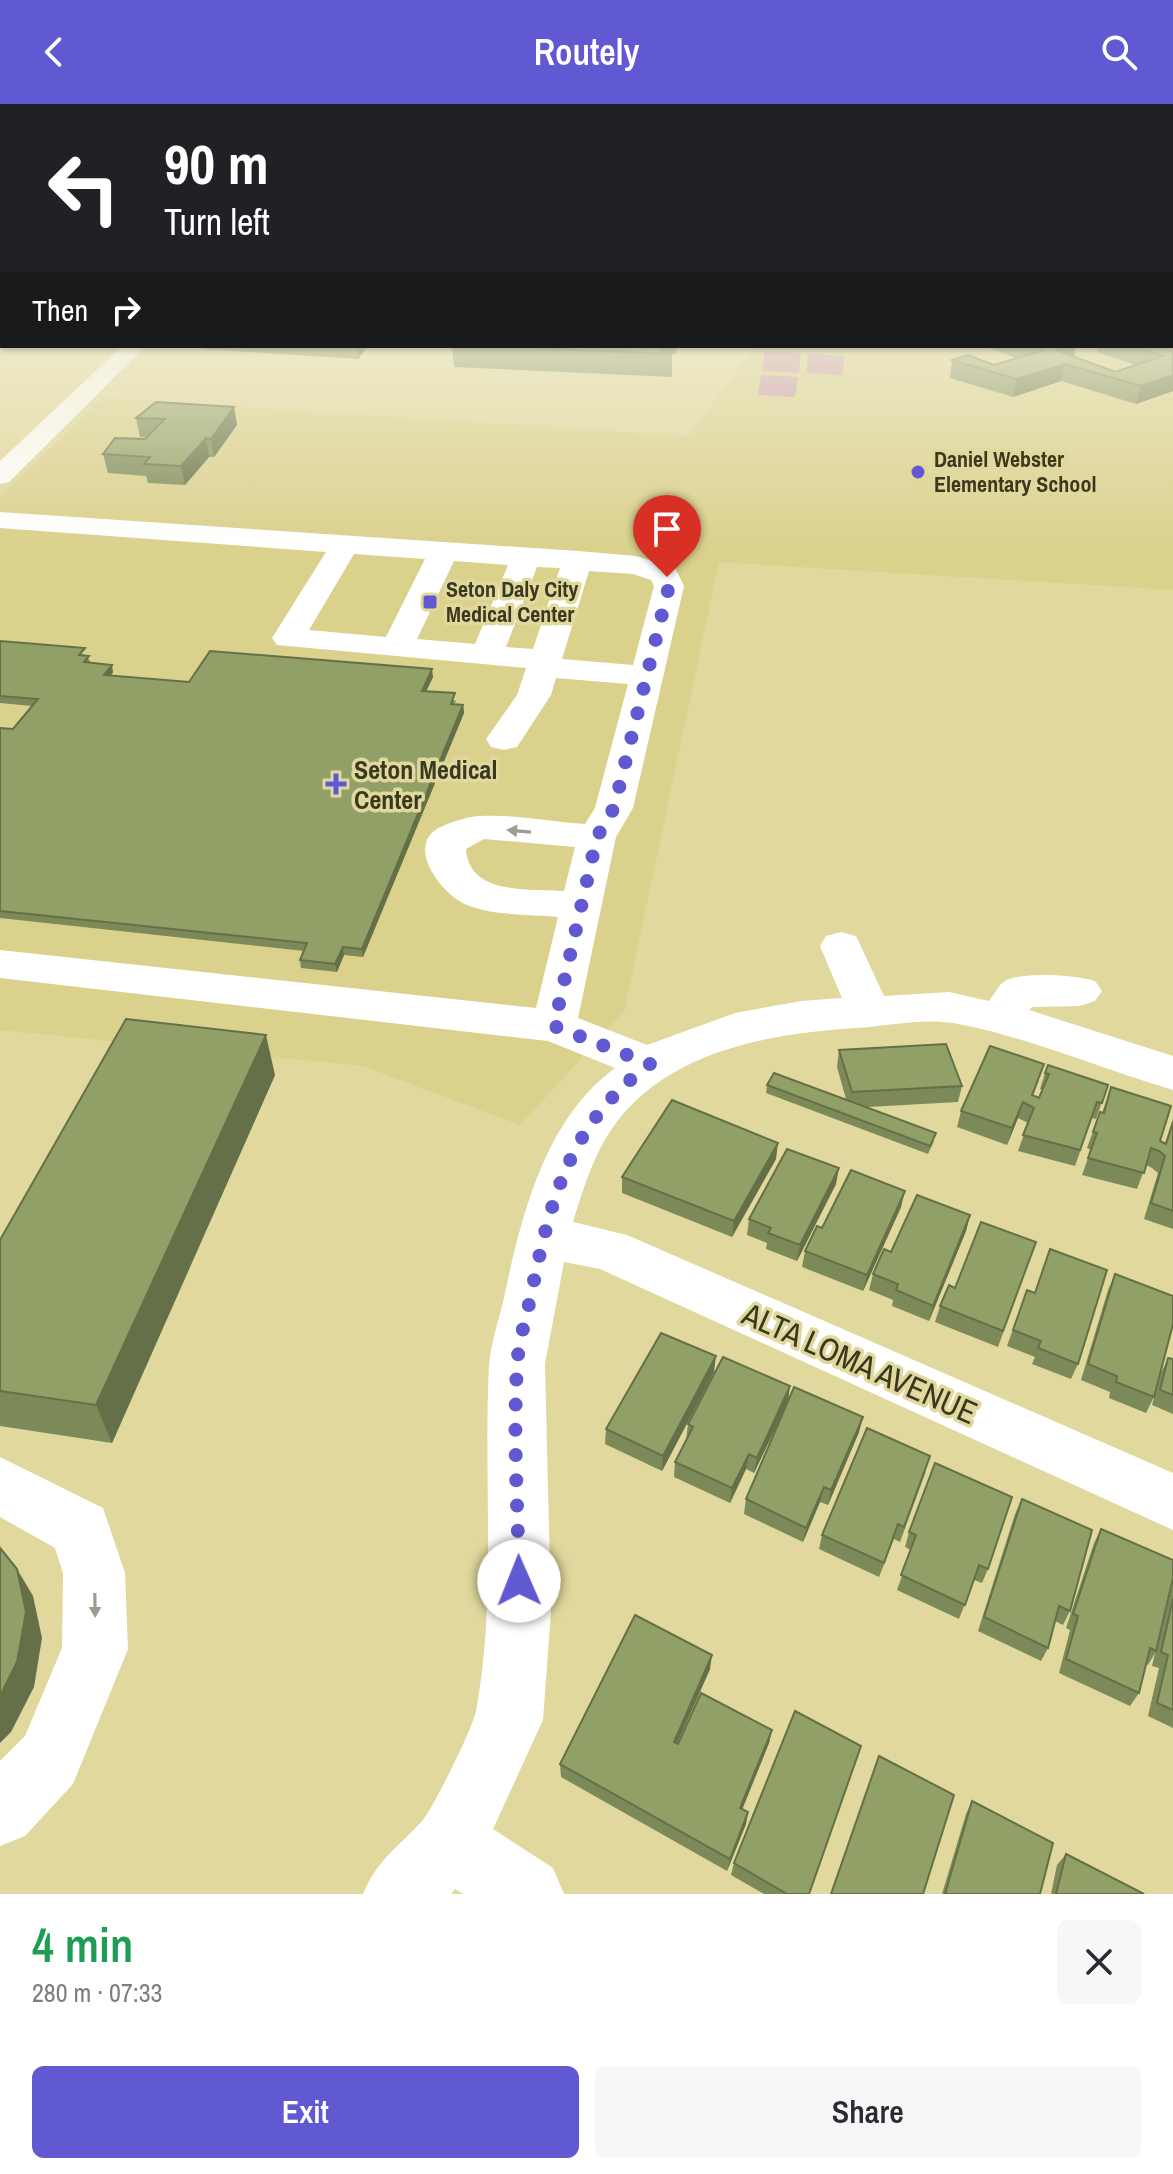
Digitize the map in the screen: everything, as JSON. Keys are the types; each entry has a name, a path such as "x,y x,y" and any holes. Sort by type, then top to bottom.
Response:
{"street":[{"path":"0,476 99,381"},
{"path":"0,503 49,521"},
{"path":"0,520 136,521 213,526 278,539 345,544 426,544"},
{"path":"278,539 482,545 569,551 644,566 667,577 669,586 647,676 614,750 554,1026"},
{"path":"345,544 288,638 486,656 541,674 608,702"},
{"path":"397,648 426,544"},
{"path":"482,545 526,557 569,551"},
{"path":"504,739 541,674 569,551"},
{"path":"486,656 526,557"},
{"path":"541,674 647,676"},
{"path":"581,906 480,896 467,890 452,874 445,851 448,839 480,827 600,817"},
{"path":"841,946 869,1011"},
{"path":"0,964 554,1026 650,1064"},
{"path":"1001,1017 1019,992 1080,991"},
{"path":"400,1894 450,1843 509,1720 519,1611 517,1364 543,1237 570,1160 582,1135 611,1096 650,1064 689,1044 735,1029 801,1016 949,1007 1001,1017 1173,1073"},
{"name":"ALTA LOMA AVENUE","path":"543,1237 609,1250 1173,1502"},
{"path":"0,1485 81,1529 94,1573 95,1649 49,1760 0,1811"},
{"path":"450,1843 527,1894"}],"shaded area":[{"name":"Seton Medical Center","path":"730,381 1173,381 1173,590 719,562 624,1012 520,1125 363,1066 0,1030 0,497 103,398 689,436"},
{"path":"760,381 797,381 795,397 758,395"}],"building":[{"path":"1122,381 1157,381 1141,386"},
{"path":"156,402 234,407 211,439 206,438 181,466 144,464 150,457 103,454 115,438 145,439 165,419 136,418"},
{"path":"0,641 85,648 79,655 89,656 84,662 112,665 104,675 189,682 210,651 432,669 422,691 455,693 451,704 463,705 362,949 343,947 335,964 300,960 307,943 0,911 0,728 13,729 38,699 0,696"},
{"path":"126,1019 266,1035 96,1405 0,1391 0,1240"},
{"path":"946,1044 962,1086 852,1092 839,1050"},
{"path":"990,1046 1044,1064 1032,1095 1039,1098 1049,1074 1045,1073 1048,1065 1108,1085 1102,1103 1097,1102 1080,1150 1023,1135 1034,1108 1023,1102 1012,1128 961,1111"},
{"path":"774,1073 936,1133 930,1146 767,1085"},
{"path":"1111,1087 1171,1106 1160,1141 1166,1144 1173,1122 1173,1211 1151,1203 1165,1156 1159,1151 1151,1148 1144,1173 1088,1158 1097,1133 1093,1132 1100,1112 1104,1113"},
{"path":"672,1100 778,1143 734,1221 622,1177"},
{"path":"787,1149 839,1168 800,1245 768,1233 771,1228 749,1219"},
{"path":"851,1170 905,1191 867,1275 805,1251 817,1226 822,1228"},
{"path":"917,1195 970,1215 933,1306 896,1290 898,1284 873,1274 884,1249 891,1252"},
{"path":"981,1222 1036,1242 1003,1331 940,1306 949,1285 955,1288"},
{"path":"1050,1249 1107,1270 1078,1364 1038,1348 1041,1341 1013,1330 1027,1290 1035,1293"},
{"path":"1115,1274 1173,1296 1173,1324 1154,1397 1116,1382 1117,1376 1088,1364"},
{"path":"661,1333 716,1356 663,1456 606,1429"},
{"path":"723,1357 790,1386 757,1458 749,1454 732,1488 675,1462 693,1427 688,1424"},
{"path":"1168,1358 1173,1359 1173,1395 1160,1390"},
{"path":"794,1387 863,1417 831,1490 824,1487 806,1528 746,1499"},
{"path":"867,1428 930,1456 904,1527 898,1524 884,1563 822,1535"},
{"path":"935,1463 1012,1497 988,1569 979,1565 965,1605 901,1575 916,1535 909,1532"},
{"path":"1022,1499 1092,1530 1070,1611 1059,1606 1048,1648 984,1617"},
{"path":"1101,1529 1173,1560 1173,1578 1156,1651 1150,1648 1139,1693 1066,1659 1078,1616 1073,1614"},
{"path":"0,1548 17,1569 26,1612 17,1662 0,1696"},
{"path":"1173,1599 1173,1710 1157,1703 1168,1655 1161,1652"},
{"path":"635,1615 712,1655 674,1742 678,1744 701,1693 772,1730 740,1808 748,1812 730,1859 560,1764"},
{"path":"795,1711 861,1746 809,1894 787,1894 734,1863"},
{"path":"879,1756 954,1795 923,1894 831,1894"},
{"path":"972,1801 1053,1843 1040,1894 945,1894"},
{"path":"1066,1854 1144,1894 1056,1894"}],"place":[{"name":"Daniel Webster Elementary School","path":"918,472"},
{"name":"Seton Daly City Medical Center","path":"430,602"},
{"name":"Seton Medical Center","path":"336,784"}],"route":[{"path":"519,1581 517,1364 543,1237 558,1190 582,1135 611,1096 650,1064 554,1026 597,837 614,808 669,586 667,577"}]}
